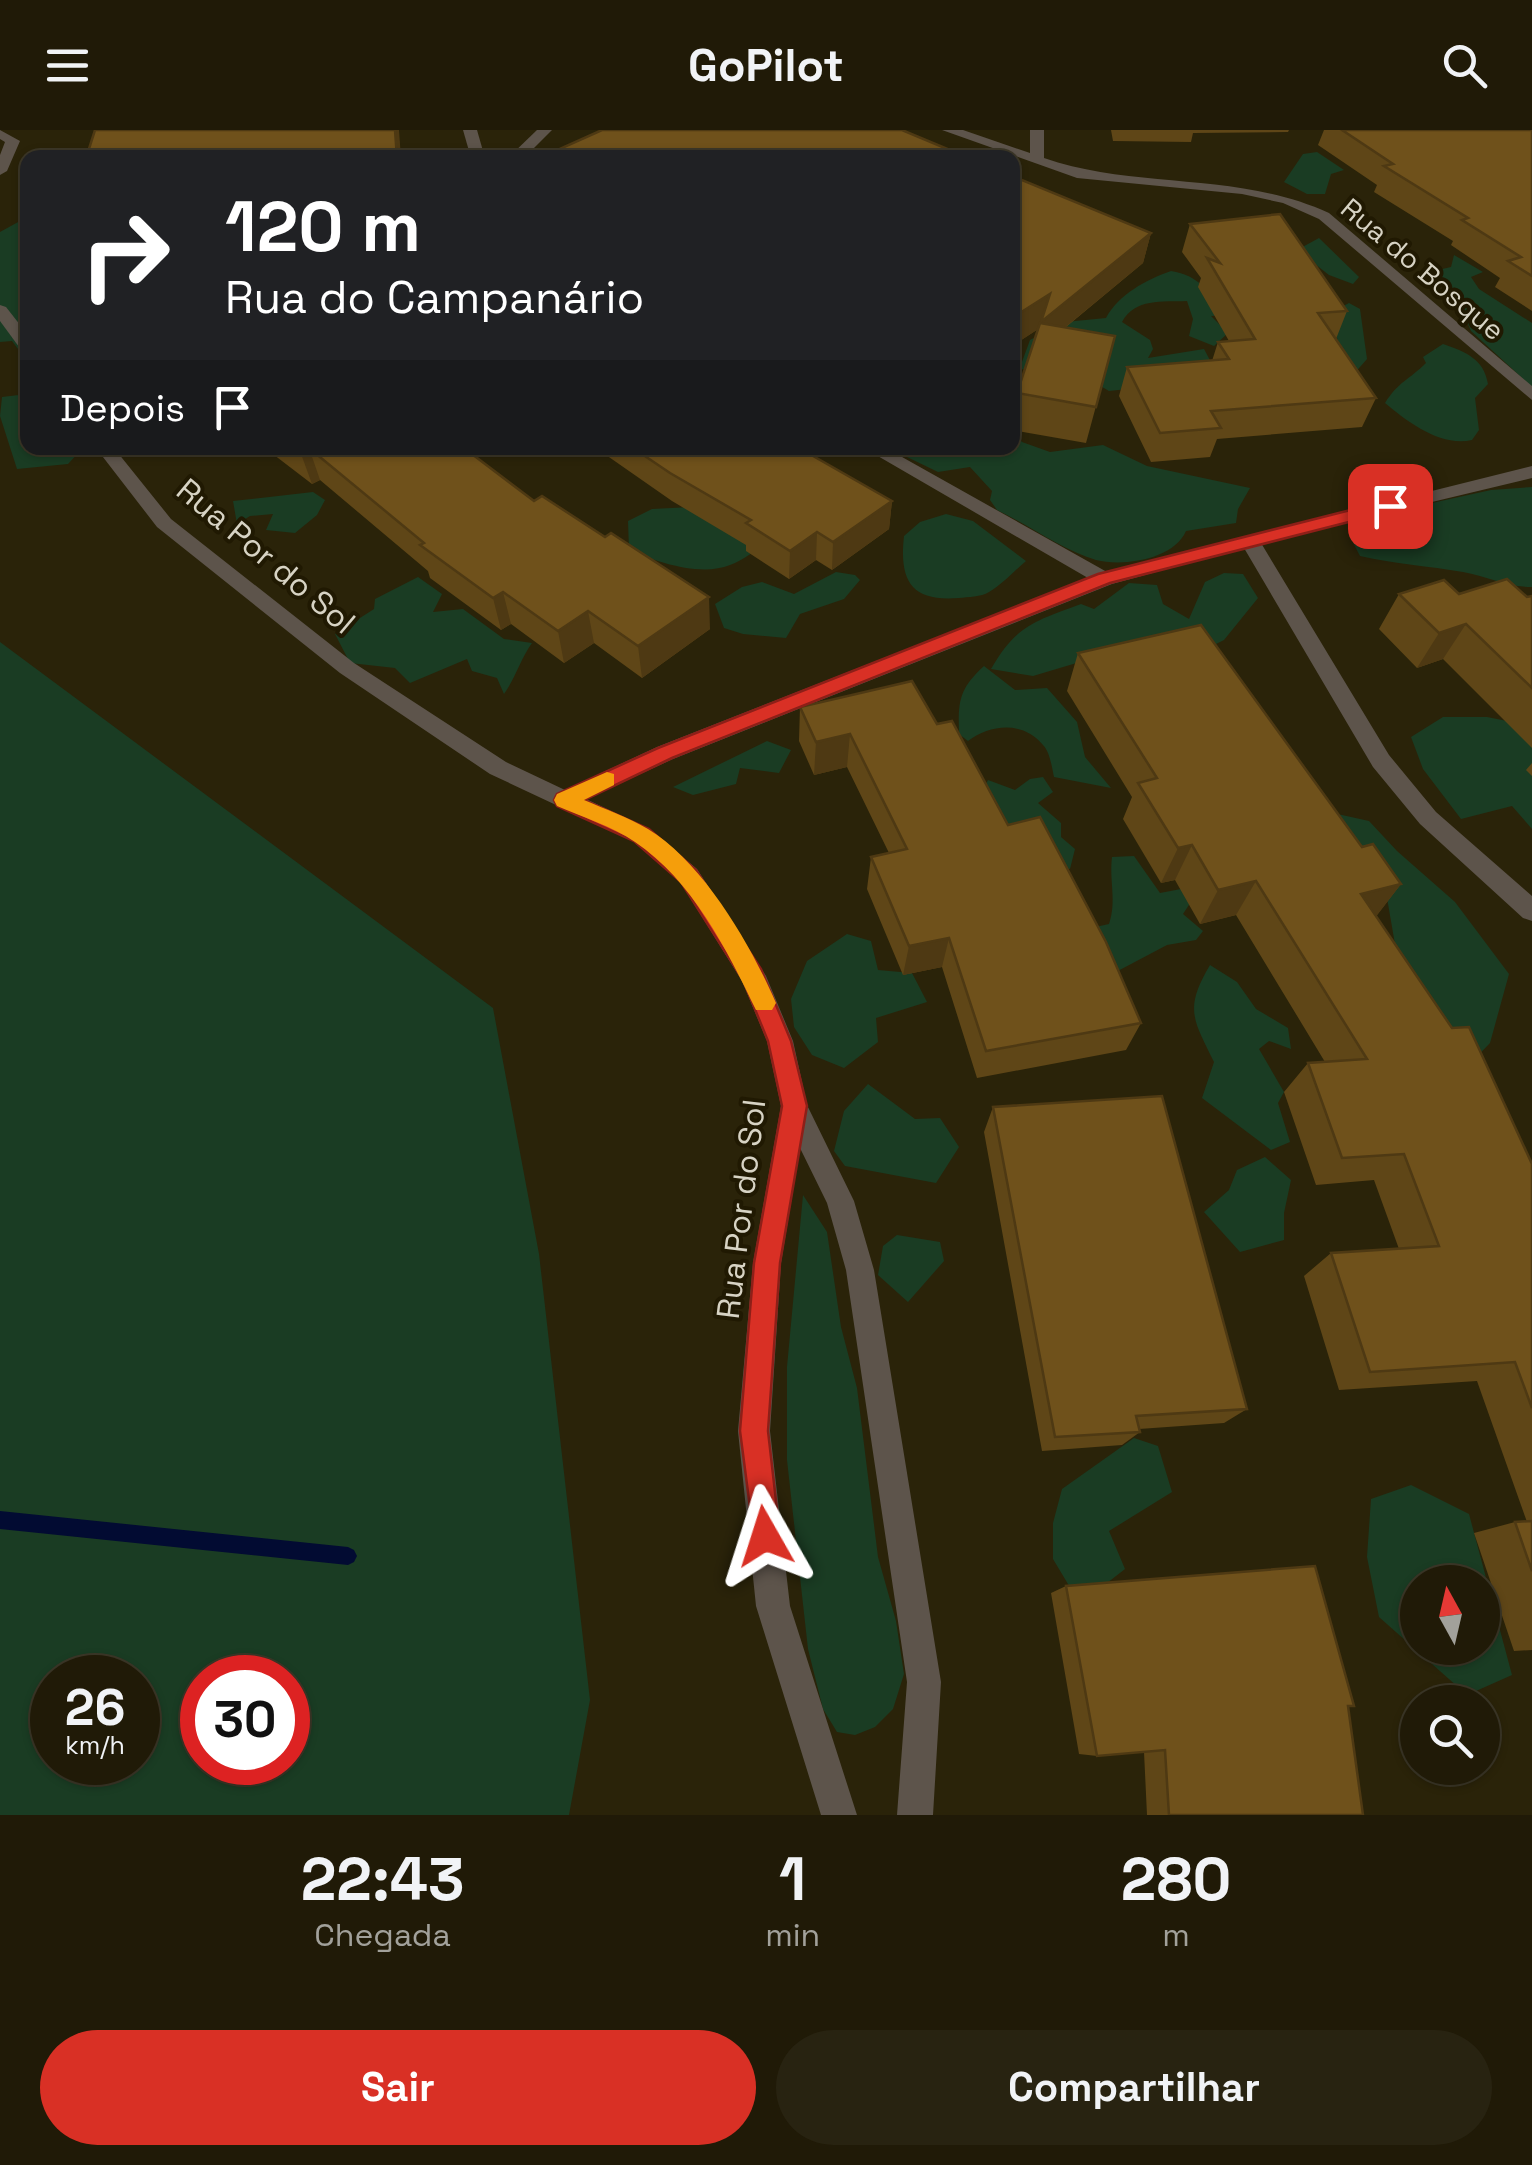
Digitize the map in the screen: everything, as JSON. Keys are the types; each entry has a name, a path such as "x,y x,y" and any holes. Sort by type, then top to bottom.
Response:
{"street":[{"path":"524,150 545,130"},
{"name":"Rua do Bosque","path":"949,130 1012,150"},
{"path":"1037,158 1038,130"},
{"path":"0,132 14,141 0,171"},
{"name":"Rua do Bosque","path":"1020,153 1078,174 1242,190 1287,199 1324,216 1532,395"},
{"path":"0,310 20,336"},
{"name":"Rua Por do Sol","path":"111,455 164,523 347,668 498,768 642,835 688,876 753,976 780,1041 794,1106 767,1263 754,1431 773,1606 839,1815"},
{"path":"885,455 1105,578"},
{"path":"564,800 665,753 1105,578 1532,472"},
{"path":"1248,540 1381,761 1428,818 1532,911"},
{"path":"794,1106 840,1201 860,1270 924,1682 916,1815"}],"green space":[{"path":"1317,152 1344,170 1331,174 1325,194 1307,194 1284,182 1303,154"},
{"path":"20,221 20,352 12,341 0,342 0,232"},
{"path":"1319,238 1359,277 1353,284 1329,275 1297,250"},
{"path":"1454,255 1483,272 1471,277 1479,289 1532,323 1532,387 1471,331 1458,302 1436,275 1438,270 1451,267"},
{"path":"1171,271 1197,281 1229,315 1211,316 1228,333 1214,346 1189,336 1193,319 1187,301 1142,305 1122,322 1150,340 1153,349 1148,358 1204,349 1220,379 1109,391 1080,374 1079,359 1020,370 1030,340 1065,322 1106,318 1118,302"},
{"path":"1349,303 1360,309 1367,359 1353,375 1338,343 1332,312"},
{"path":"1443,344 1473,358 1486,375 1488,384 1475,398 1479,430 1472,440 1437,437 1385,403 1426,363 1423,357"},
{"path":"20,395 20,455 76,455 68,464 17,469 0,416 2,397"},
{"path":"1020,439 1050,452 1103,445 1147,466 1250,488 1238,509 1236,523 1186,531 1171,548 1147,559 1107,562 1071,550 997,510 990,500 992,491 970,467 938,472 907,457 1020,455"},
{"path":"1532,487 1532,587 1360,556 1349,535 1368,517 1491,490"},
{"path":"313,492 325,500 317,515 295,533 266,530 273,514 250,516 237,524 233,501"},
{"path":"711,506 764,545 734,563 706,569 665,563 629,550 628,521 652,509"},
{"path":"946,514 973,521 1026,561 982,595 943,598 919,592 904,565 904,536 920,522"},
{"path":"836,572 855,575 860,580 844,599 800,614 786,638 724,628 715,604 742,587 762,582 794,594"},
{"path":"1224,573 1243,574 1258,598 1224,640 1192,656 1100,656 1033,676 991,669 1010,642 1029,626 1081,604 1094,609 1129,583 1157,585 1163,604 1189,619 1205,582"},
{"path":"418,577 442,594 433,612 463,609 504,639 532,643 504,694 497,678 472,671 467,659 410,683 395,668 350,663 335,634 374,609 375,599"},
{"path":"0,642 493,1008 539,1254 590,1700 569,1815 0,1815"},
{"path":"984,666 1015,690 1047,688 1077,722 1085,757 1111,788 1054,777 1045,748 1026,732 997,728 968,741 959,734 962,696"},
{"path":"1443,717 1487,717 1532,726 1532,829 1512,806 1461,819 1423,769 1411,737"},
{"path":"767,741 791,750 779,773 740,768 736,784 693,795 673,787"},
{"path":"1043,777 1053,792 1038,803 1061,823 1061,837 1075,849 1070,869 1045,865 979,798 988,780 1015,790 1030,779"},
{"path":"1333,813 1369,821 1455,902 1509,974 1490,1043 1462,1072 1396,950 1387,898"},
{"path":"1134,856 1160,893 1202,885 1183,914 1203,931 1196,940 1167,945 1114,973 1077,931 1109,924 1112,857"},
{"path":"847,934 871,941 878,970 912,973 927,1002 876,1018 878,1042 844,1068 812,1055 794,1027 791,999 807,961"},
{"path":"1210,965 1237,982 1256,1009 1288,1028 1291,1049 1269,1041 1259,1049 1284,1092 1278,1103 1290,1142 1271,1150 1202,1098 1214,1062 1197,1024 1194,1004"},
{"path":"868,1084 915,1119 940,1118 959,1147 936,1183 845,1166 834,1151 844,1111"},
{"path":"1265,1157 1291,1180 1284,1213 1284,1240 1240,1252 1204,1212 1229,1190 1237,1170"},
{"path":"803,1195 827,1232 841,1327 857,1388 878,1557 896,1621 904,1674 893,1709 875,1727 855,1735 837,1732 823,1709 808,1649 787,1460 787,1367"},
{"path":"897,1235 940,1242 944,1261 908,1302 878,1275 883,1246"},
{"path":"1134,1438 1158,1446 1172,1492 1109,1531 1125,1569 1080,1604 1053,1559 1053,1523 1062,1489"},
{"path":"1411,1485 1469,1514 1483,1565 1400,1565 1400,1636 1379,1617 1367,1557 1371,1499"},
{"path":"1500,1630 1512,1675 1490,1685 1456,1685 1433,1665 1500,1665"}],"building":[{"path":"95,130 395,130 396,150 89,150"},
{"path":"602,130 902,130 950,150 557,150"},
{"path":"1342,130 1532,130 1532,276 1508,261 1521,257 1462,220 1468,218 1384,166 1393,164"},
{"path":"1020,179 1151,233 1041,322 1050,294 1020,313"},
{"path":"1280,214 1347,311 1318,313 1376,398 1211,411 1221,428 1160,433 1127,367 1229,359 1218,342 1255,339 1207,258 1220,263 1190,224"},
{"path":"1040,323 1115,336 1096,407 1020,394"},
{"path":"317,455 473,455 534,501 542,496 605,537 611,533 709,597 638,646 588,611 558,631 503,592 493,598 420,545 424,543"},
{"path":"643,455 811,455 892,501 833,542 817,532 790,551 746,523 751,520"},
{"path":"1507,579 1527,597 1532,596 1532,688 1466,624 1439,633 1399,594 1444,580 1459,594"},
{"path":"1201,625 1362,847 1373,844 1401,884 1361,894 1452,1028 1469,1027 1532,1164 1532,1408 1515,1362 1370,1372 1331,1253 1439,1246 1404,1154 1342,1158 1308,1063 1367,1059 1256,881 1218,890 1192,845 1178,848 1138,783 1157,778 1078,653"},
{"path":"912,681 937,724 952,721 1008,825 1040,817 1106,942 1141,1023 986,1051 949,938 909,946 871,857 907,849 850,734 816,742 800,707"},
{"path":"1162,1096 1247,1409 1136,1416 1140,1432 1055,1437 993,1107"},
{"path":"1532,1521 1532,1571 1515,1522"},
{"path":"1315,1566 1354,1706 1348,1706 1363,1815 1169,1815 1165,1750 1097,1756 1066,1586"}],"waterway":[{"path":"0,1520 348,1556"}],"slow traffic":[{"path":"607,780 564,800 642,835 688,876 753,976 764,1003"}],"route":[{"path":"765,1536 754,1431 767,1263 794,1106 780,1041 753,976 688,876 642,835 564,800 665,753 1105,578 1390,506"}]}
